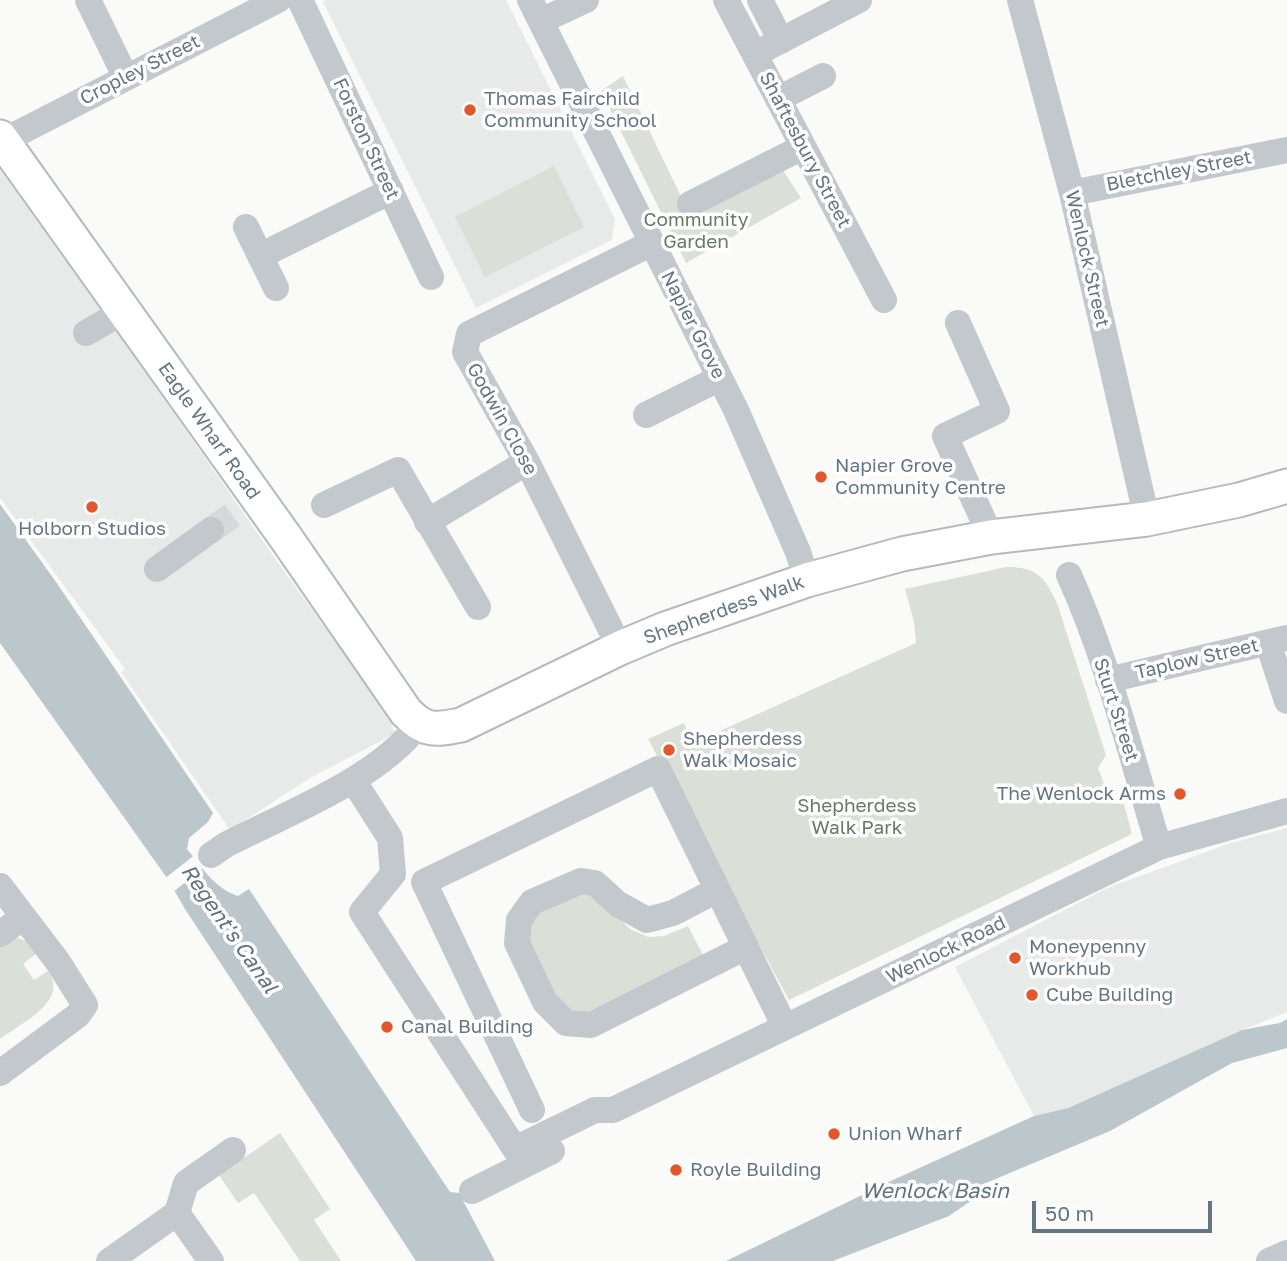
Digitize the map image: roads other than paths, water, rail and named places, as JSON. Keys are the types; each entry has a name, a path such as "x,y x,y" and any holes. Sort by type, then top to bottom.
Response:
{"main road":[{"name":"Eagle Wharf Road","path":"1,139 124,311 250,504 418,725"},
{"name":"Shepherdess Walk","path":"418,725 439,729 461,725 665,629 807,580 902,554 991,537 1147,519 1239,500 1287,486"}],"street":[{"path":"88,0 126,78"},
{"name":"Cropley Street","path":"1,139 278,0"},
{"name":"Forston Street","path":"300,0 431,277"},
{"path":"536,11 586,0"},
{"name":"Shaftesbury Street","path":"726,0 884,300"},
{"path":"760,0 780,41"},
{"path":"755,54 859,0"},
{"name":"Wenlock Street","path":"1020,0 1072,193 1147,519"},
{"name":"Napier Grove","path":"536,11 724,386 798,552 807,580"},
{"path":"778,99 823,76"},
{"path":"690,204 803,146"},
{"name":"Bletchley Street","path":"1072,193 1287,150"},
{"path":"260,256 391,191"},
{"path":"246,227 276,288"},
{"name":"Godwin Close","path":"620,648 527,462 465,352 469,334 652,243"},
{"path":"86,333 124,311"},
{"path":"958,323 997,411 944,436 991,537"},
{"path":"646,415 724,386"},
{"path":"427,522 527,462"},
{"path":"324,505 398,470 478,607"},
{"path":"158,569 211,530"},
{"name":"Sturt Street","path":"1069,575 1108,680 1159,847"},
{"path":"1278,640 1287,701"},
{"name":"Taplow Street","path":"1108,680 1278,640"},
{"path":"211,855 227,844 354,780 408,738 418,725"},
{"path":"393,874 424,882 658,769 785,1027"},
{"path":"354,780 390,838 393,874 362,912 515,1149 595,1110 613,1110"},
{"name":"Wenlock Road","path":"613,1110 1159,847 1287,811"},
{"path":"718,890 673,913 647,920 618,904 595,883 582,881 532,902 519,920 517,943 545,1002 566,1023 590,1025 746,947"},
{"path":"424,882 532,1110"},
{"path":"0,886 65,973 85,1005 78,1015 0,1073"},
{"path":"0,934 23,917"},
{"path":"472,1191 603,1125 613,1110"},
{"path":"109,1261 177,1213 186,1183 233,1150"},
{"path":"177,1213 211,1261"},
{"path":"1269,1261 1287,1253"}],"water":[{"name":"Regent's Canal","path":"0,504 213,813 208,822 189,838 187,849 222,888 238,896 249,889 450,1192 459,1193 495,1261 416,1261 167,878 0,643"},
{"name":"Wenlock Basin","path":"1287,1019 1287,1048 1232,1063 1110,1131 974,1188 975,1198 949,1216 833,1261 726,1261 893,1180 1034,1116 1068,1108 1242,1030 1280,1023"}],"tunnel":[{"path":"211,530 241,509"}],"place":[{"name":"Thomas Fairchild Community School","path":"470,110"},
{"name":"Napier Grove Community Centre","path":"821,477"},
{"name":"Holborn Studios","path":"92,507"},
{"name":"Shepherdess Walk Mosaic","path":"669,750"},
{"name":"The Wenlock Arms","path":"1180,794"},
{"name":"Moneypenny Workhub","path":"1015,958"},
{"name":"Cube Building","path":"1032,995"},
{"name":"Canal Building","path":"387,1027"},
{"name":"Union Wharf","path":"834,1134"},
{"name":"Royle Building","path":"676,1170"}],"park label":[{"name":"Community Garden","path":"696,231"},
{"name":"Shepherdess Walk Park","path":"857,817"}]}
